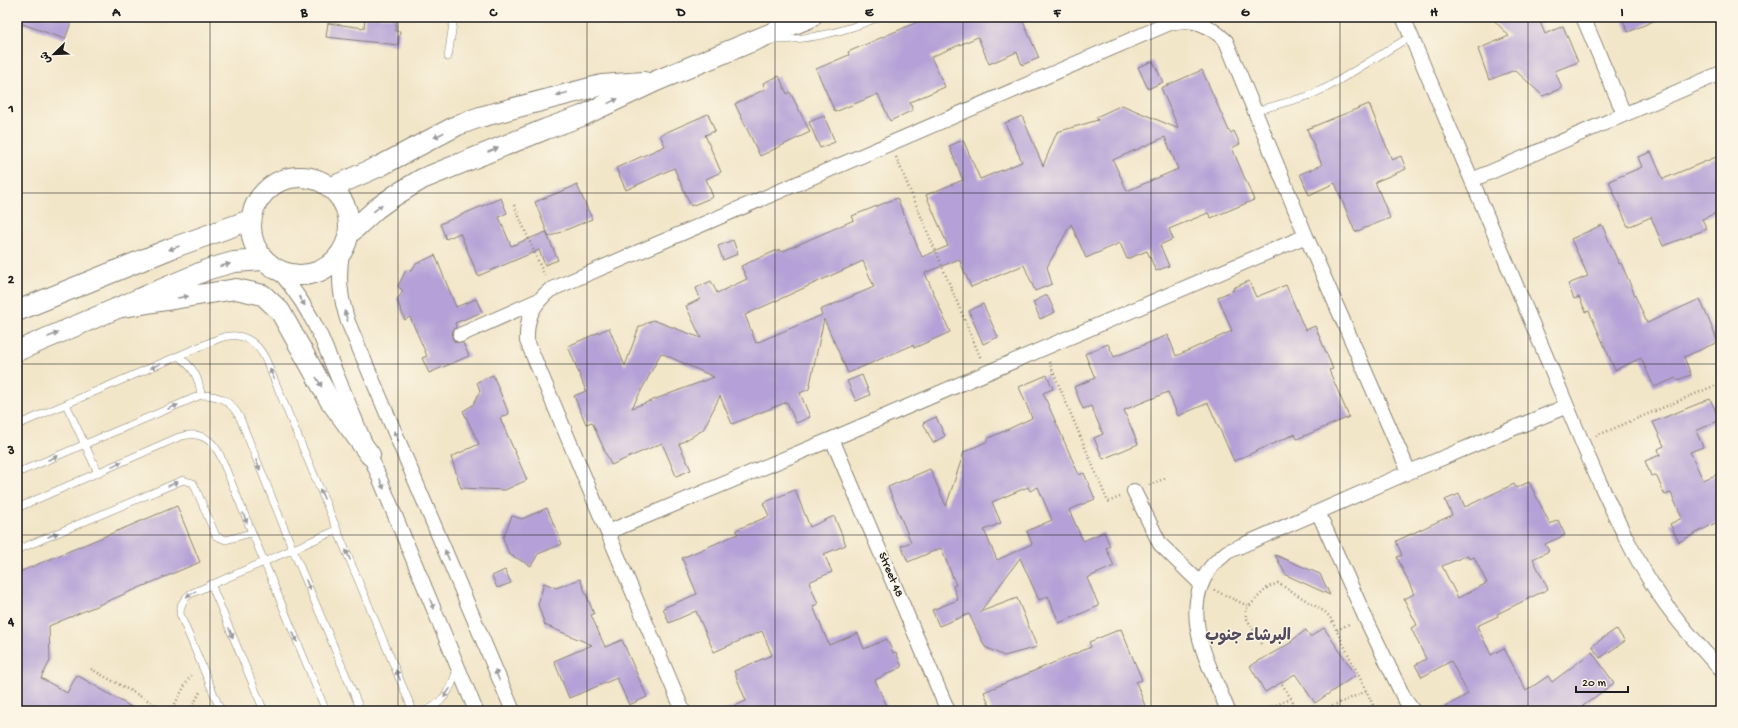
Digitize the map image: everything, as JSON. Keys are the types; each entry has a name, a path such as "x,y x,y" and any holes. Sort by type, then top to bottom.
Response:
{"street":[{"path":"17,351 209,269 234,262 270,265 296,276 314,274 330,266 346,243 388,200 422,179 538,132 582,116 656,81 811,17"},
{"path":"1402,17 1582,442 1623,533 1654,588 1695,642 1721,670"},
{"path":"1583,17 1624,114"},
{"path":"682,711 527,341 527,326 531,312 539,300 550,290 1170,23 1182,21 1199,23 1214,30 1226,41 1306,236 1409,472"},
{"path":"1472,180 1721,73"},
{"path":"332,187 380,166 458,125 480,117 602,85 656,81"},
{"path":"476,711 310,314 297,292 270,265 255,247 251,233 250,220 258,198 273,184 292,176 313,178 332,187 343,200 349,217 346,243 338,276 341,299 348,322 513,711"},
{"path":"17,311 250,220"},
{"path":"608,532 832,439 1306,236"},
{"path":"117,308 236,289 262,295 280,311 329,400 370,455"},
{"path":"460,335 539,300"},
{"path":"1228,711 1201,645 1196,625 1196,604 1201,584 1212,566 1227,552 1409,472 1567,406"},
{"name":"Street 48","path":"832,439 948,711"},
{"path":"1134,491 1160,544 1201,584"},
{"path":"1318,512 1365,617 1413,711"}],"lane":[{"path":"448,58 454,17"},
{"path":"758,40 792,40 823,36 853,28 879,17"},
{"path":"1256,111 1308,96 1328,87 1411,36"},
{"path":"17,425 228,336 243,336 257,345 266,360 413,711"},
{"path":"178,356 188,363 195,372 200,383 201,395"},
{"path":"17,473 201,395 213,395 225,399 234,407 361,711"},
{"path":"66,404 98,473"},
{"path":"17,508 179,437 189,434 199,435 208,439 216,446 326,711"},
{"path":"17,550 183,480 193,482 196,487 216,536 226,540 251,533"},
{"path":"221,711 180,614 180,606 184,599 190,594 211,584 337,530"},
{"path":"211,584 264,711"},
{"path":"425,711 444,698 453,684 458,667"}],"path":[{"path":"890,144 986,373"},
{"path":"514,205 550,290"},
{"path":"1043,348 1108,502 1166,478"},
{"path":"1582,442 1721,383"},
{"path":"1261,644 1245,613 1248,606 1268,587 1278,583 1325,612 1330,617 1376,709"},
{"path":"1201,584 1248,606"},
{"path":"171,711 199,660"},
{"path":"91,669 167,711"},
{"path":"190,711 207,678"},
{"path":"1282,684 1299,711"},
{"path":"1320,711 1367,691"},
{"path":"1261,711 1291,698"}],"building":[{"path":"17,17 73,17 65,39 17,22"},
{"path":"365,17 397,17 395,31 400,31 398,45 326,37 328,23 364,28"},
{"path":"929,17 1021,17 1039,58 1022,65 1017,52 989,64 978,37 931,57 945,87 910,102 913,110 890,121 878,94 835,112 816,69 849,55 848,52"},
{"path":"1491,17 1538,17 1545,34 1563,26 1578,62 1555,71 1562,88 1543,96 1515,70 1489,80 1478,49 1509,36"},
{"path":"1622,17 1663,17 1628,32"},
{"path":"1153,61 1163,82 1148,89 1138,67"},
{"path":"1202,70 1230,133 1234,131 1240,144 1232,148 1254,200 1211,218 1208,213 1169,229 1173,239 1160,245 1169,266 1156,271 1147,251 1127,259 1120,243 1086,258 1071,224 1047,267 1052,284 1035,291 1024,265 971,287 959,259 925,273 950,332 914,348 913,345 848,373 824,319 809,389 800,393 810,417 796,423 787,402 732,424 720,396 703,430 679,444 691,470 676,476 662,443 611,465 592,422 586,424 574,396 586,391 568,346 609,328 625,366 639,327 653,320 701,338 686,306 700,299 696,288 711,281 717,293 747,279 741,266 780,249 781,252 854,220 852,216 897,198 922,257 948,246 926,195 963,180 949,146 963,140 980,179 1022,162 1005,123 1022,116 1043,166 1057,132 1098,120 1096,117 1122,105 1179,129 1161,88","holes":["1165,137 1178,169 1127,191 1113,160","863,261 874,287 820,310 822,315 756,343 745,315","661,353 714,377 632,408"]},
{"path":"779,76 787,94 790,92 810,132 760,156 735,104 765,89 763,83"},
{"path":"1369,104 1392,160 1401,156 1406,169 1375,182 1390,218 1355,232 1335,183 1309,195 1300,174 1322,165 1307,129"},
{"path":"708,114 715,131 705,135 721,172 706,179 713,197 691,206 674,168 626,190 616,168 665,146 660,135"},
{"path":"824,116 835,142 820,148 809,122"},
{"path":"1651,152 1663,179 1721,155 1721,211 1702,219 1707,229 1663,246 1651,217 1628,227 1609,181 1642,167 1638,157"},
{"path":"577,185 592,219 549,237 535,202"},
{"path":"501,198 507,213 499,217 511,246 546,232 558,260 545,265 539,250 478,276 460,233 446,239 440,224"},
{"path":"1602,225 1619,264 1621,263 1647,323 1700,299 1718,342 1684,357 1691,375 1677,380 1676,378 1654,387 1641,358 1615,370 1589,311 1586,312 1579,297 1574,299 1568,284 1588,276 1571,239"},
{"path":"733,240 738,254 723,260 718,246"},
{"path":"435,255 456,307 476,299 482,312 455,323 456,327 453,330 452,338 455,342 463,343 469,356 429,373 422,358 427,356 410,317 405,320 397,300 403,291 398,286 406,270 411,271 416,264"},
{"path":"1249,281 1256,297 1286,285 1305,330 1315,326 1333,369 1329,370 1349,417 1297,439 1295,434 1234,461 1208,403 1178,416 1168,392 1124,410 1138,444 1103,459 1094,438 1103,434 1091,406 1083,409 1074,387 1095,378 1085,354 1108,344 1114,357 1168,335 1176,356 1232,331 1218,297"},
{"path":"1047,295 1055,312 1040,319 1033,302"},
{"path":"983,304 998,337 983,344 969,311"},
{"path":"493,375 509,414 500,418 527,480 505,490 461,488 451,457 479,444 463,411 473,405 480,391 477,382"},
{"path":"862,375 870,395 856,401 847,381"},
{"path":"1047,375 1053,389 1043,393 1079,475 1084,473 1095,499 1069,510 1083,541 1104,532 1110,546 1106,548 1114,566 1087,578 1099,606 1059,623 1048,596 1039,600 1020,558 980,612 1017,598 1037,647 1004,656 985,647 969,614 939,626 932,610 958,600 953,586 956,585 941,548 908,562 901,546 911,542 888,487 930,469 946,506 964,452 988,441 987,439 1032,418 1019,387","holes":["1028,487 1030,491 1038,487 1052,520 1027,531 1032,544 997,560 984,530 1001,523 992,502"]},
{"path":"1710,399 1720,420 1696,431 1703,447 1690,452 1703,480 1721,473 1721,520 1679,542 1670,524 1682,518 1671,493 1665,495 1656,475 1651,476 1645,461 1660,455 1658,449 1664,446 1653,422"},
{"path":"936,417 945,436 933,443 923,423"},
{"path":"1529,482 1550,524 1558,520 1565,535 1545,544 1549,551 1533,559 1548,589 1497,614 1498,616 1477,626 1491,655 1504,648 1526,691 1548,676 1552,682 1592,652 1614,683 1576,711 1438,711 1468,694 1451,661 1422,677 1415,665 1426,659 1411,628 1417,625 1404,599 1414,594 1397,557 1402,555 1396,541 1452,515 1445,500 1459,494 1465,507 1514,484 1516,488","holes":["1468,555 1470,559 1474,557 1487,583 1458,598 1442,566"]},
{"path":"795,490 810,527 834,516 846,545 824,554 832,572 809,582 818,604 813,606 829,645 858,633 864,649 887,639 893,653 896,652 902,667 875,680 889,711 723,711 746,701 734,671 772,655 762,631 714,652 696,611 669,623 663,608 697,594 682,558 738,534 736,530 769,516 763,503"},
{"path":"177,506 200,562 49,626 50,661 41,678 67,693 77,675 138,711 17,711 17,573"},
{"path":"547,508 562,544 538,554 531,566 509,554 503,538 512,516 522,519"},
{"path":"1275,555 1320,574 1330,595 1286,575"},
{"path":"505,570 511,583 497,588 492,576"},
{"path":"580,579 594,614 591,615 605,647 622,640 647,697 629,705 617,678 569,698 554,661 592,645 545,625 538,605 544,583 556,588"},
{"path":"1324,628 1356,675 1315,703 1295,674 1265,692 1250,666 1292,642 1291,641 1306,630 1310,637"},
{"path":"1121,629 1142,680 1136,682 1147,711 992,711 984,692 1091,647 1089,642"},
{"path":"1616,629 1625,641 1600,658 1592,646"}],"district":[{"name":"البرشاء جنوب","path":"1248,637"}]}
